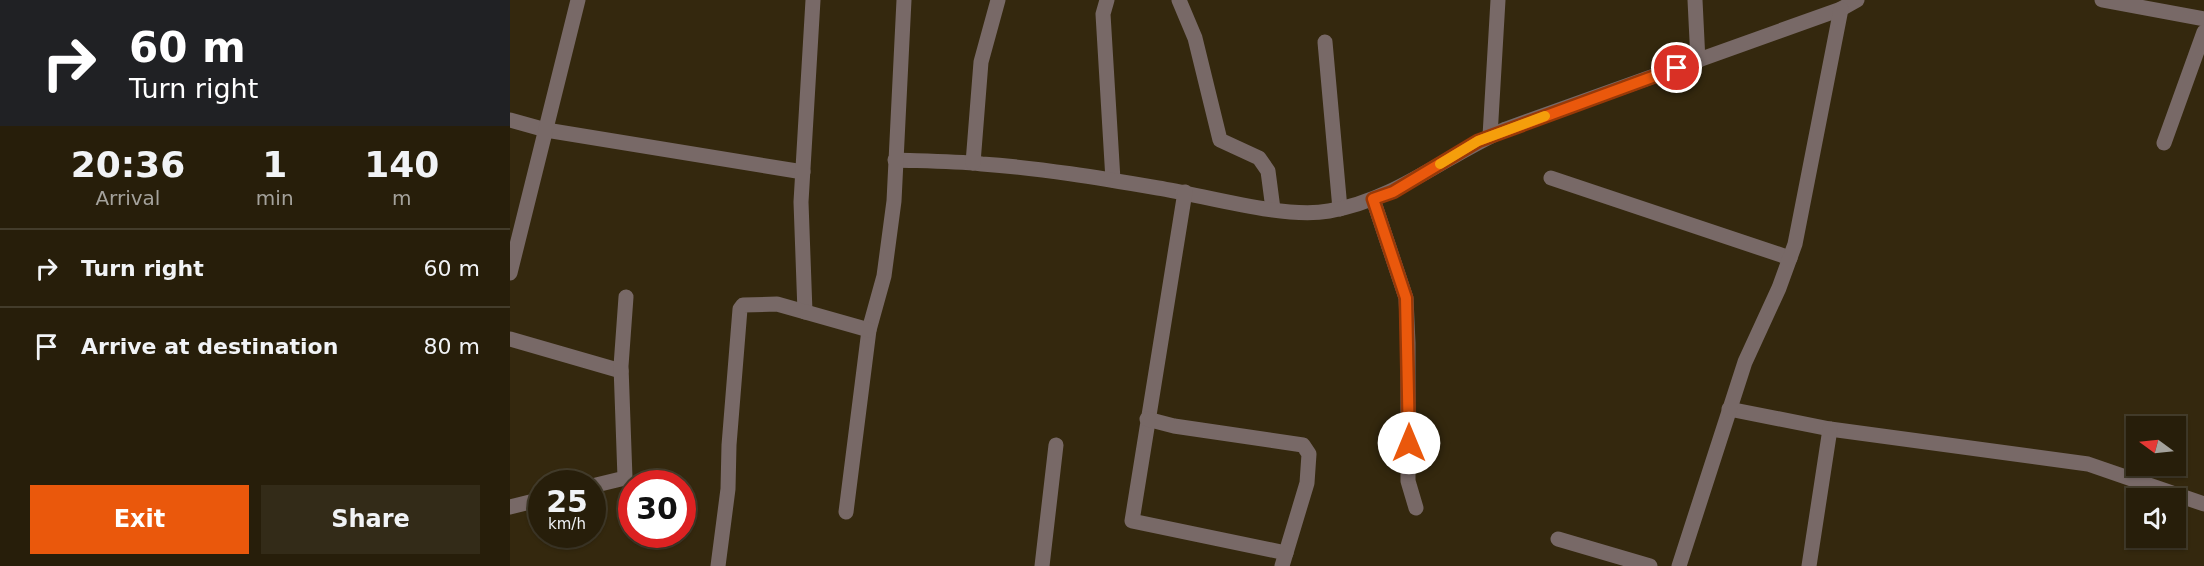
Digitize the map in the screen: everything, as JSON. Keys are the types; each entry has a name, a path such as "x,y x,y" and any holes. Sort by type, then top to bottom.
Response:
{"street":[{"path":"510,273 512,255 578,0"},
{"path":"805,312 801,202 813,0"},
{"path":"846,512 869,330 884,276 894,201 904,0"},
{"path":"973,163 981,63 998,0"},
{"path":"1107,0 1103,14 1113,180"},
{"path":"1179,0 1195,38 1220,140 1259,158 1268,171 1273,209"},
{"path":"1490,136 1498,0"},
{"path":"1695,0 1698,61"},
{"path":"895,160 973,163 1113,180 1304,213 1340,208 1393,192 1490,136 1841,9 1857,0"},
{"path":"2102,0 2204,19"},
{"path":"1679,566 1745,362 1779,288 1795,244 1841,9"},
{"path":"2164,143 2204,32"},
{"path":"1325,42 1340,208"},
{"path":"510,120 546,130 803,172"},
{"path":"1551,178 1790,258"},
{"path":"1147,419 1174,426 1303,445 1309,454 1309,470 1284,560 1132,521 1147,419 1185,192"},
{"path":"1373,199 1406,298 1408,481 1416,508"},
{"path":"606,483 625,478 621,371 626,297"},
{"path":"718,566 728,489 729,445 740,309 743,304 777,304 869,330"},
{"path":"510,339 621,371"},
{"path":"1729,409 1830,429 2088,464 2204,504"},
{"path":"1809,566 1830,429"},
{"path":"1042,566 1056,445"},
{"path":"510,507 528,502"},
{"path":"1558,539 1650,566"}],"slow traffic":[{"path":"1440,164 1478,141 1545,116"}],"route":[{"path":"1409,443 1406,298 1373,199 1393,192 1478,141 1677,68"}]}
